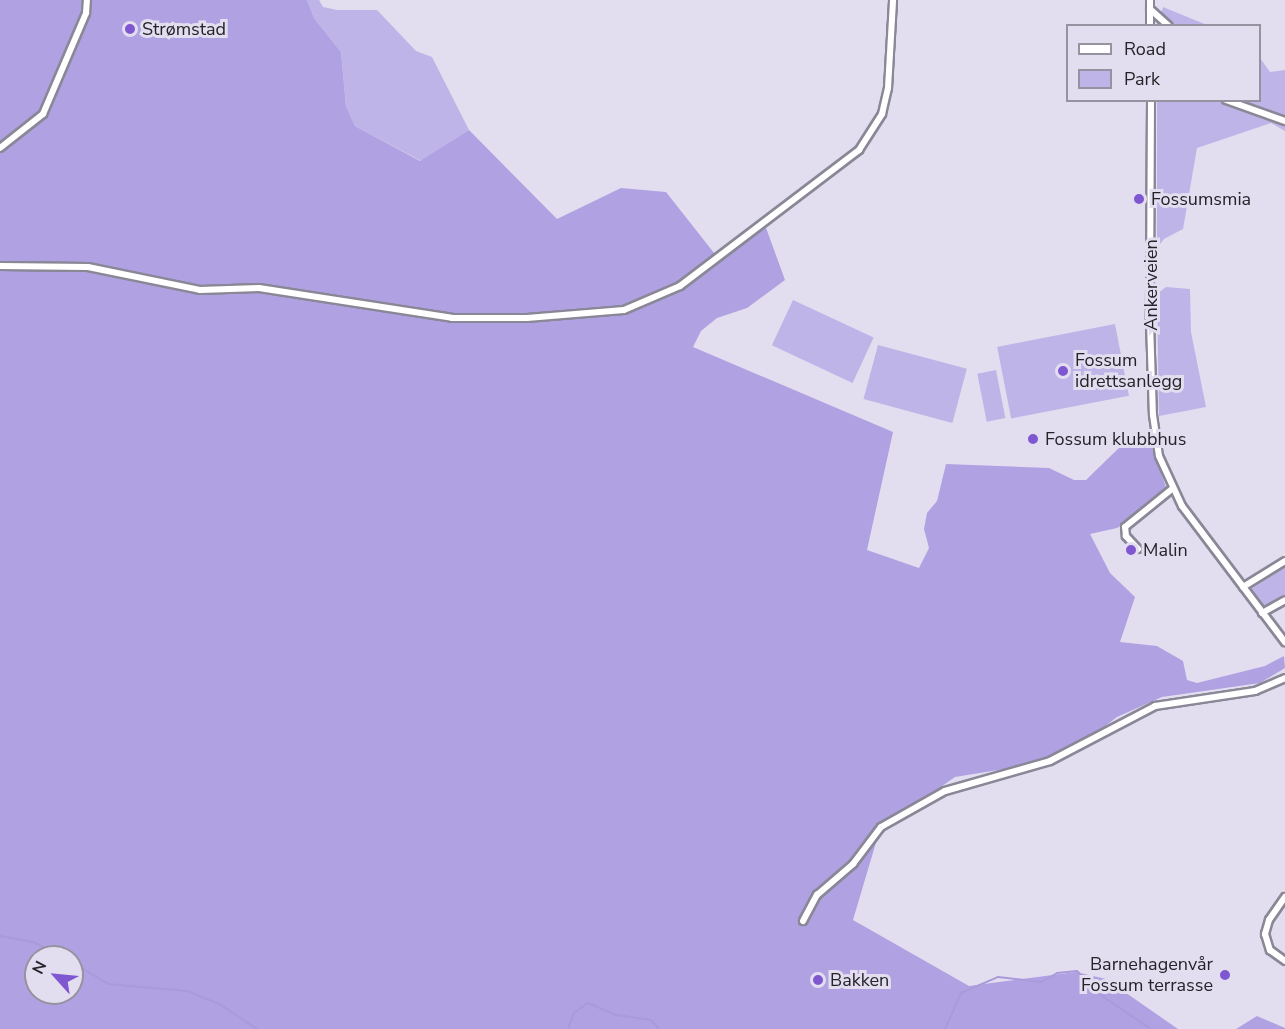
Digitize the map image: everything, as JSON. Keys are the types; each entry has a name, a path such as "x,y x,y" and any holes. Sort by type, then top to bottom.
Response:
{"street":[{"path":"0,148 43,114 86,13 87,0"},
{"path":"0,266 88,267 200,290 259,288 452,318 527,318 624,310 680,286 859,150 882,114 888,88 892,0"},
{"path":"1150,0 1150,24"},
{"path":"1150,9 1167,24"},
{"name":"Ankerveien","path":"1151,102 1153,415 1159,456 1172,489 1285,642"},
{"path":"1232,102 1285,121"},
{"path":"1138,549 1126,536 1125,527 1172,489"},
{"path":"1243,587 1285,561"},
{"path":"1263,613 1285,600"},
{"path":"803,921 817,895 853,864 881,827 945,790 1050,761 1155,706 1263,689 1285,678"},
{"path":"1285,897 1269,920 1265,934 1270,950 1285,961"}],"green space":[{"path":"307,0 319,0 323,7 337,10 377,10 416,51 432,57 469,130 421,161 355,126 346,106 341,52 314,18"},
{"path":"1163,7 1205,24 1158,24"},
{"path":"1261,59 1270,72 1285,70 1285,131 1271,123 1197,148 1183,229 1164,239 1157,248 1157,102 1261,102"},
{"path":"1166,287 1190,289 1191,332 1206,407 1159,416 1157,294"},
{"path":"793,300 874,338 853,383 772,345"},
{"name":"Fossum idrettsanlegg","path":"1115,324 1129,396 1011,419 997,347"},
{"path":"878,345 967,369 952,423 864,399"},
{"path":"996,370 1005,418 987,422 977,374"},
{"path":"1285,567 1285,597 1263,609 1251,589"}],"shaded area":[{"path":"0,0 307,0 314,18 341,52 346,106 355,126 420,161 469,130 557,219 621,188 666,192 718,258 765,225 785,280 747,308 717,318 701,331 693,347 893,432 867,550 919,568 929,548 924,529 927,513 937,501 946,464 1049,468 1074,480 1086,480 1126,441 1151,445 1167,490 1151,507 1117,528 1090,534 1110,573 1135,597 1120,642 1157,646 1183,661 1187,680 1197,683 1265,666 1284,656 1285,668 1260,683 1162,697 1117,717 1080,745 1042,763 955,777 880,829 853,920 969,986 1076,972 1106,979 1178,1029 0,1029"},
{"path":"1257,1016 1285,1028 1285,1029 1236,1029"}],"waterway":[{"path":"0,936 39,945"},
{"path":"84,969 108,984 187,991 221,1005 257,1029"},
{"path":"945,1029 961,993 998,977 1041,982 1057,973 1077,971 1105,998 1151,1029"},
{"path":"568,1029 574,1013 588,1003 616,1015 651,1020 659,1029"}],"place":[{"name":"Strømstad","path":"130,29"},
{"name":"Fossumsmia","path":"1139,199"},
{"name":"Fossum idrettsanlegg","path":"1063,371"},
{"name":"Fossum klubbhus","path":"1033,439"},
{"name":"Malin","path":"1131,550"},
{"name":"Barnehagenvår Fossum terrasse","path":"1225,975"},
{"name":"Bakken","path":"818,980"}]}
